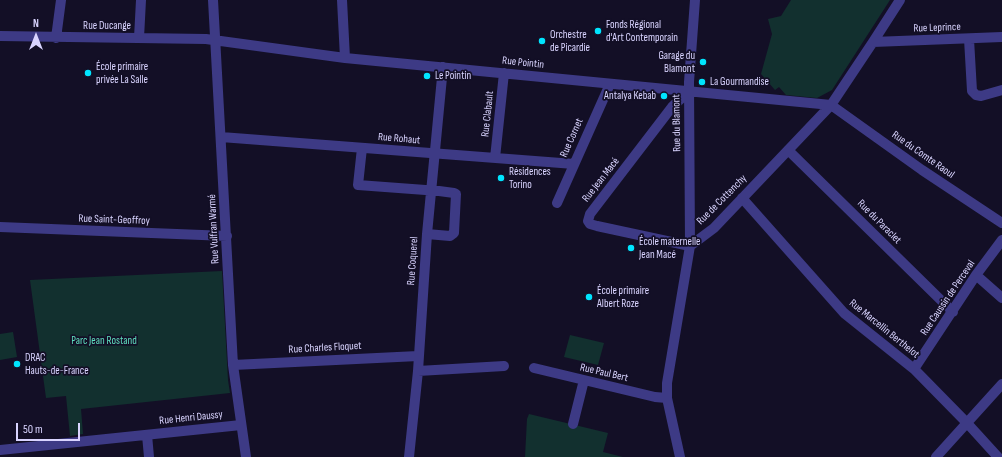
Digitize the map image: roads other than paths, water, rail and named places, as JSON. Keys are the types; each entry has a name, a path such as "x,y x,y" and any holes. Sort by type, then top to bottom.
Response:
{"street":[{"path":"56,38 60,0"},
{"path":"139,38 141,0"},
{"name":"Rue Vulfran Warmé","path":"213,0 214,40 222,137 233,365 240,425 246,457"},
{"path":"342,0 344,58"},
{"name":"Rue du Blamont","path":"690,246 689,91 695,0"},
{"name":"Rue de Cottenchy","path":"690,246 714,228 830,105 900,0"},
{"name":"Rue Ducange","path":"0,36 214,40"},
{"name":"Rue Leprince","path":"873,42 1002,37"},
{"path":"969,39 972,91 976,95 981,96 1002,90"},
{"name":"Rue Pointin","path":"214,40 344,58 830,105"},
{"name":"Rue Coquerel","path":"409,457 418,372 427,234 443,67"},
{"name":"Rue Clabault","path":"495,158 504,73"},
{"name":"Rue Cornet","path":"557,203 610,84"},
{"name":"Rue Jean Macé","path":"689,91 672,107 590,214 588,221 590,224 597,226 690,246"},
{"name":"Rue du Comte Raoul","path":"830,105 922,170 1002,223"},
{"name":"Rue Rohaut","path":"222,137 574,164"},
{"path":"362,148 358,185 456,194 454,233 450,236 427,234"},
{"name":"Rue du Paraclet","path":"788,150 953,312"},
{"name":"Rue Marcellin Berthelot","path":"742,198 844,313 914,369 998,457"},
{"name":"Rue Saint-Geoffroy","path":"0,227 226,236"},
{"name":"Rue Caussin de Perceval","path":"914,369 1002,240"},
{"path":"680,457 667,398 667,383 690,246"},
{"path":"976,276 1002,298"},
{"name":"Rue Charles Floquet","path":"233,365 418,356"},
{"path":"418,372 504,366"},
{"name":"Rue Paul Bert","path":"534,368 655,397 667,398"},
{"path":"573,424 584,380"},
{"path":"936,457 1002,384"},
{"name":"Rue Henri Daussy","path":"0,450 240,425"},
{"path":"147,435 149,457"}],"place":[{"name":"Fonds Régional d'Art Contemporain","path":"598,31"},
{"name":"Orchestre de Picardie","path":"542,41"},
{"name":"Garage du Blamont","path":"703,62"},
{"name":"École primaire privée La Salle","path":"88,73"},
{"name":"Le Pointin","path":"427,76"},
{"name":"La Gourmandise","path":"702,82"},
{"name":"Antalya Kebab","path":"664,96"},
{"name":"Résidences Torino","path":"501,178"},
{"name":"École maternelle Jean Macé","path":"631,248"},
{"name":"École primaire Albert Roze","path":"589,297"},
{"name":"DRAC Hauts-de-France","path":"17,364"}],"park label":[{"name":"Parc Jean Rostand","path":"104,341"}]}
